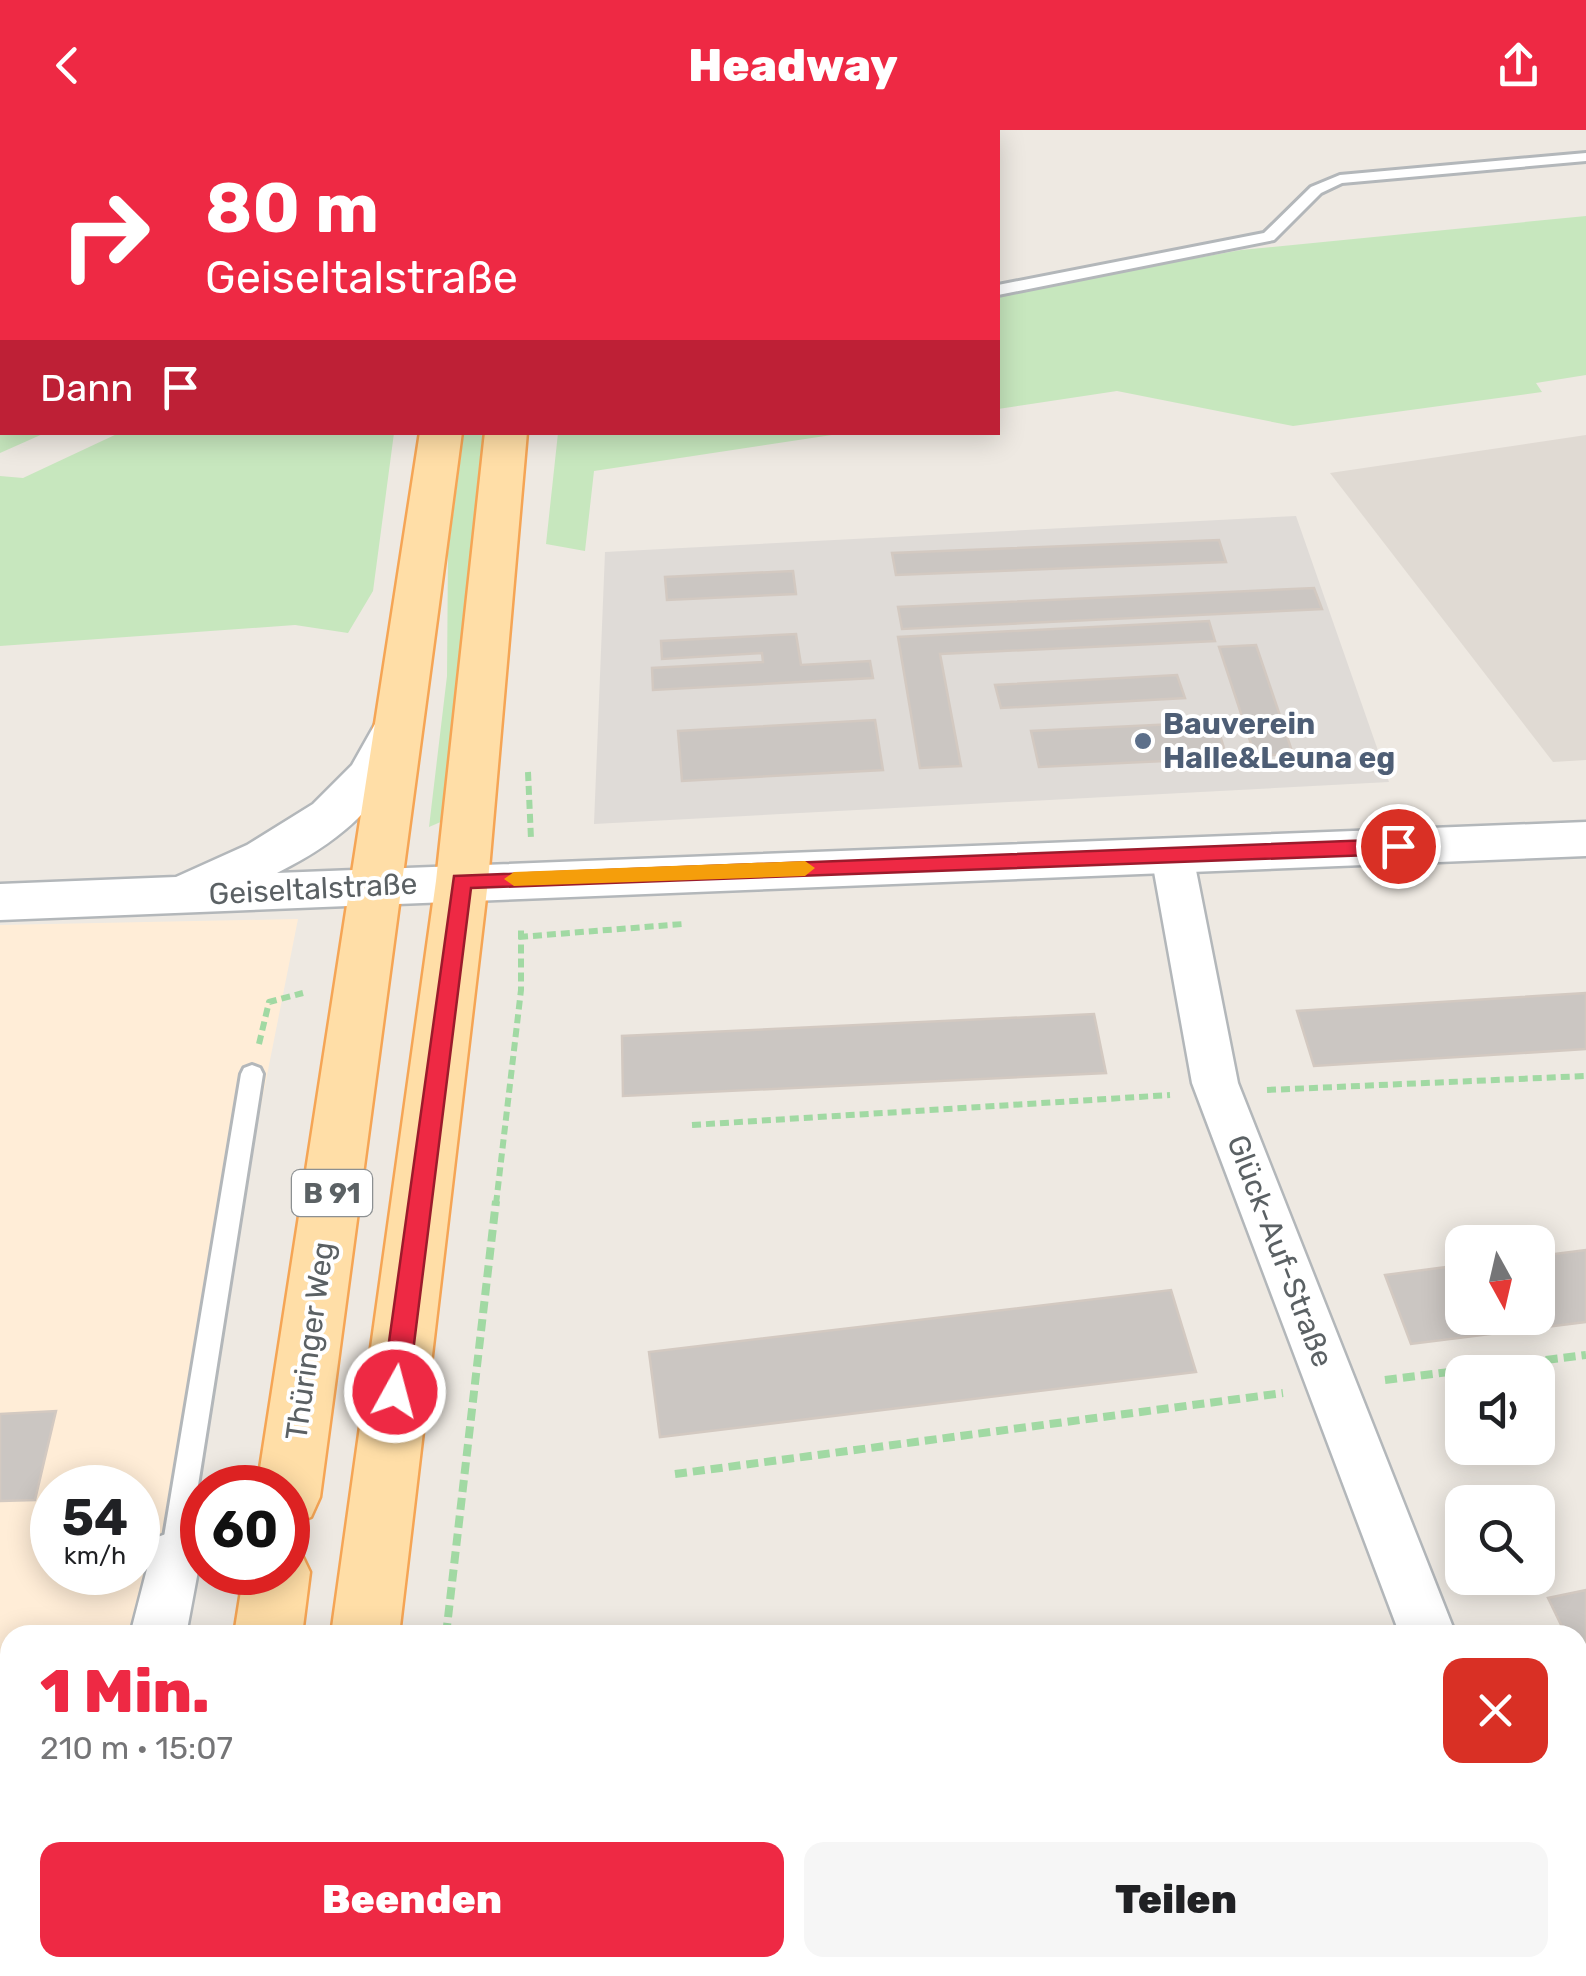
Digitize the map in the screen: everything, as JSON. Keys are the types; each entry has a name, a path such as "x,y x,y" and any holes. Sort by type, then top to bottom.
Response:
{"main road":[{"name":"B 91","path":"373,888 441,435"},
{"name":"B 91","path":"366,1625 462,881 506,435"},
{"name":"Thüringer Weg","path":"292,1465 373,888"},
{"path":"269,1625 273,1595"}],"street":[{"path":"157,898 228,875 314,827 366,783 396,728"},
{"name":"Geiseltalstraße","path":"0,902 157,898 462,881 530,858 1172,855 1586,839"},
{"name":"Glück-Auf-Straße","path":"1172,855 1218,1092 1424,1625"},
{"path":"160,1625 174,1554"}],"lane":[{"path":"1000,290 1270,238 1286,227 1302,198 1317,186 1340,179 1586,157"},
{"path":"174,1554 252,1074"}],"path":[{"path":"447,1625 521,990 519,937 530,858"},
{"path":"252,1074 268,1002 304,993"},
{"path":"692,1125 1218,1092 1586,1076"},
{"path":"675,1474 1586,1355"}],"shaded area":[{"path":"1586,435 1586,760 1553,762 1330,473"},
{"path":"1296,516 1389,782 594,824 605,552"},
{"path":"298,919 190,1465 180,1465 180,1514 158,1625 0,1625 0,925"}],"green space":[{"path":"1586,216 1586,375 1536,383 1542,392 1293,426 1117,391 1000,409 1000,294 1241,250"},
{"path":"0,435 40,435 0,453"},
{"path":"115,435 394,435 373,591 348,633 295,625 0,646 0,476 23,478"},
{"path":"464,435 483,435 466,591 465,653 443,821 429,827 447,676 448,553"},
{"path":"558,435 832,435 594,471 585,551 546,544"}],"building":[{"path":"1219,540 1226,562 896,575 892,553"},
{"path":"793,571 796,594 667,600 665,577"},
{"path":"1314,588 1322,609 902,629 898,607"},
{"path":"1209,621 1215,641 940,654 961,766 920,768 898,637"},
{"path":"796,634 801,665 870,661 873,678 653,690 652,668 763,662 762,653 662,659 661,641"},
{"path":"1256,645 1293,754 1255,756 1219,647"},
{"path":"1177,675 1185,698 1001,708 995,685"},
{"path":"875,720 883,770 682,781 678,731"},
{"path":"1216,722 1227,758 1039,767 1031,731"},
{"path":"1586,993 1586,1049 1314,1066 1297,1011"},
{"path":"1094,1014 1106,1073 623,1096 622,1036"},
{"path":"1586,1250 1586,1322 1555,1326 1555,1254"},
{"path":"1445,1267 1445,1335 1483,1335 1411,1344 1385,1275"},
{"path":"1171,1290 1196,1372 660,1437 649,1352"},
{"path":"56,1411 43,1465 30,1465 30,1500 0,1501 0,1414"},
{"path":"1586,1590 1586,1625 1561,1625 1548,1598"}],"slow traffic":[{"path":"514,879 805,868"}],"place":[{"name":"Bauverein Halle&Leuna eg","path":"1143,741"}],"route":[{"path":"395,1392 462,881 1398,846"}]}
